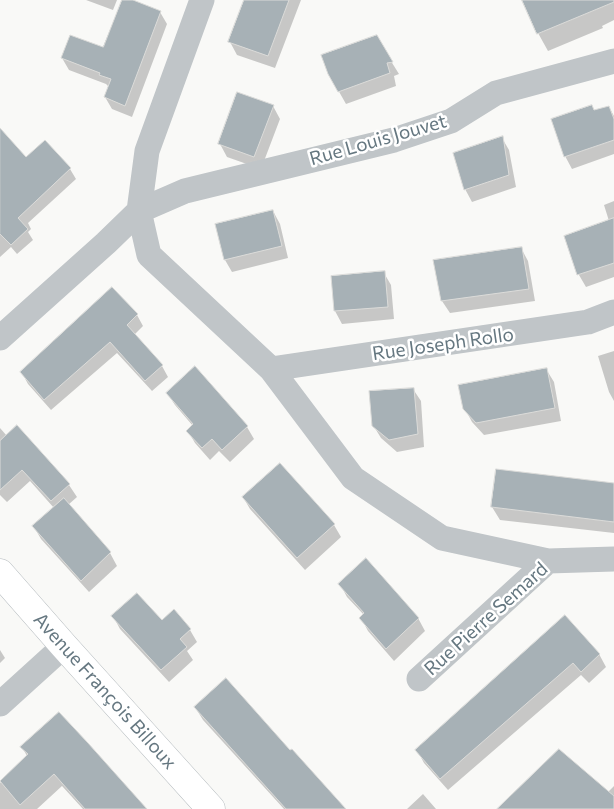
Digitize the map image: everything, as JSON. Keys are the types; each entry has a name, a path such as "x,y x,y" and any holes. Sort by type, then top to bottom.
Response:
{"main road":[{"name":"Avenue François Billoux","path":"0,573 211,809"}],"street":[{"path":"202,0 147,151 139,211 149,255 271,369 353,478 442,538 548,561"},
{"name":"Rue Louis Jouvet","path":"139,211 185,191 394,140 451,121 496,93 614,61"},
{"path":"0,338 139,211"},
{"name":"Rue Joseph Rollo","path":"271,369 588,322 614,312"},
{"name":"Rue Pierre Semard","path":"419,679 548,561 614,559"},
{"path":"0,704 64,646"}],"building":[{"path":"122,0 133,0 161,11 125,106 104,97 111,79 61,58 70,35 103,47"},
{"path":"244,0 289,0 268,56 228,42"},
{"path":"522,0 614,0 614,2 537,34"},
{"path":"377,35 393,62 387,63 390,73 338,92 328,74 321,55"},
{"path":"237,92 274,105 254,157 218,144"},
{"path":"592,105 594,110 609,106 614,119 614,140 564,157 551,119"},
{"path":"0,128 26,157 45,140 71,168 18,218 28,229 11,245 0,234"},
{"path":"503,136 509,175 464,190 453,153"},
{"path":"273,210 282,246 224,260 215,224"},
{"path":"614,218 614,263 577,275 564,236"},
{"path":"522,247 529,289 441,301 433,260"},
{"path":"385,271 388,307 334,311 331,276"},
{"path":"112,287 138,314 127,325 163,365 145,381 110,342 44,400 20,372"},
{"path":"195,366 248,426 222,450 212,439 202,448 186,431 193,424 166,393"},
{"path":"547,368 555,408 476,423 463,409 458,385"},
{"path":"414,388 418,434 389,440 372,426 369,391"},
{"path":"17,425 70,484 51,501 22,470 0,490 0,441"},
{"path":"280,463 335,524 297,558 242,497"},
{"path":"496,469 614,483 614,522 491,507"},
{"path":"64,498 111,552 81,581 32,526"},
{"path":"366,558 419,618 386,649 359,618 364,613 338,584"},
{"path":"137,593 162,620 174,609 191,629 180,639 187,647 161,670 111,616"},
{"path":"565,615 600,654 581,672 573,663 440,779 415,750"},
{"path":"226,678 346,809 286,809 194,707"},
{"path":"59,712 147,809 85,809 54,774 20,805 0,781 28,754 20,747"},
{"path":"559,749 614,796 614,809 497,809"}]}
